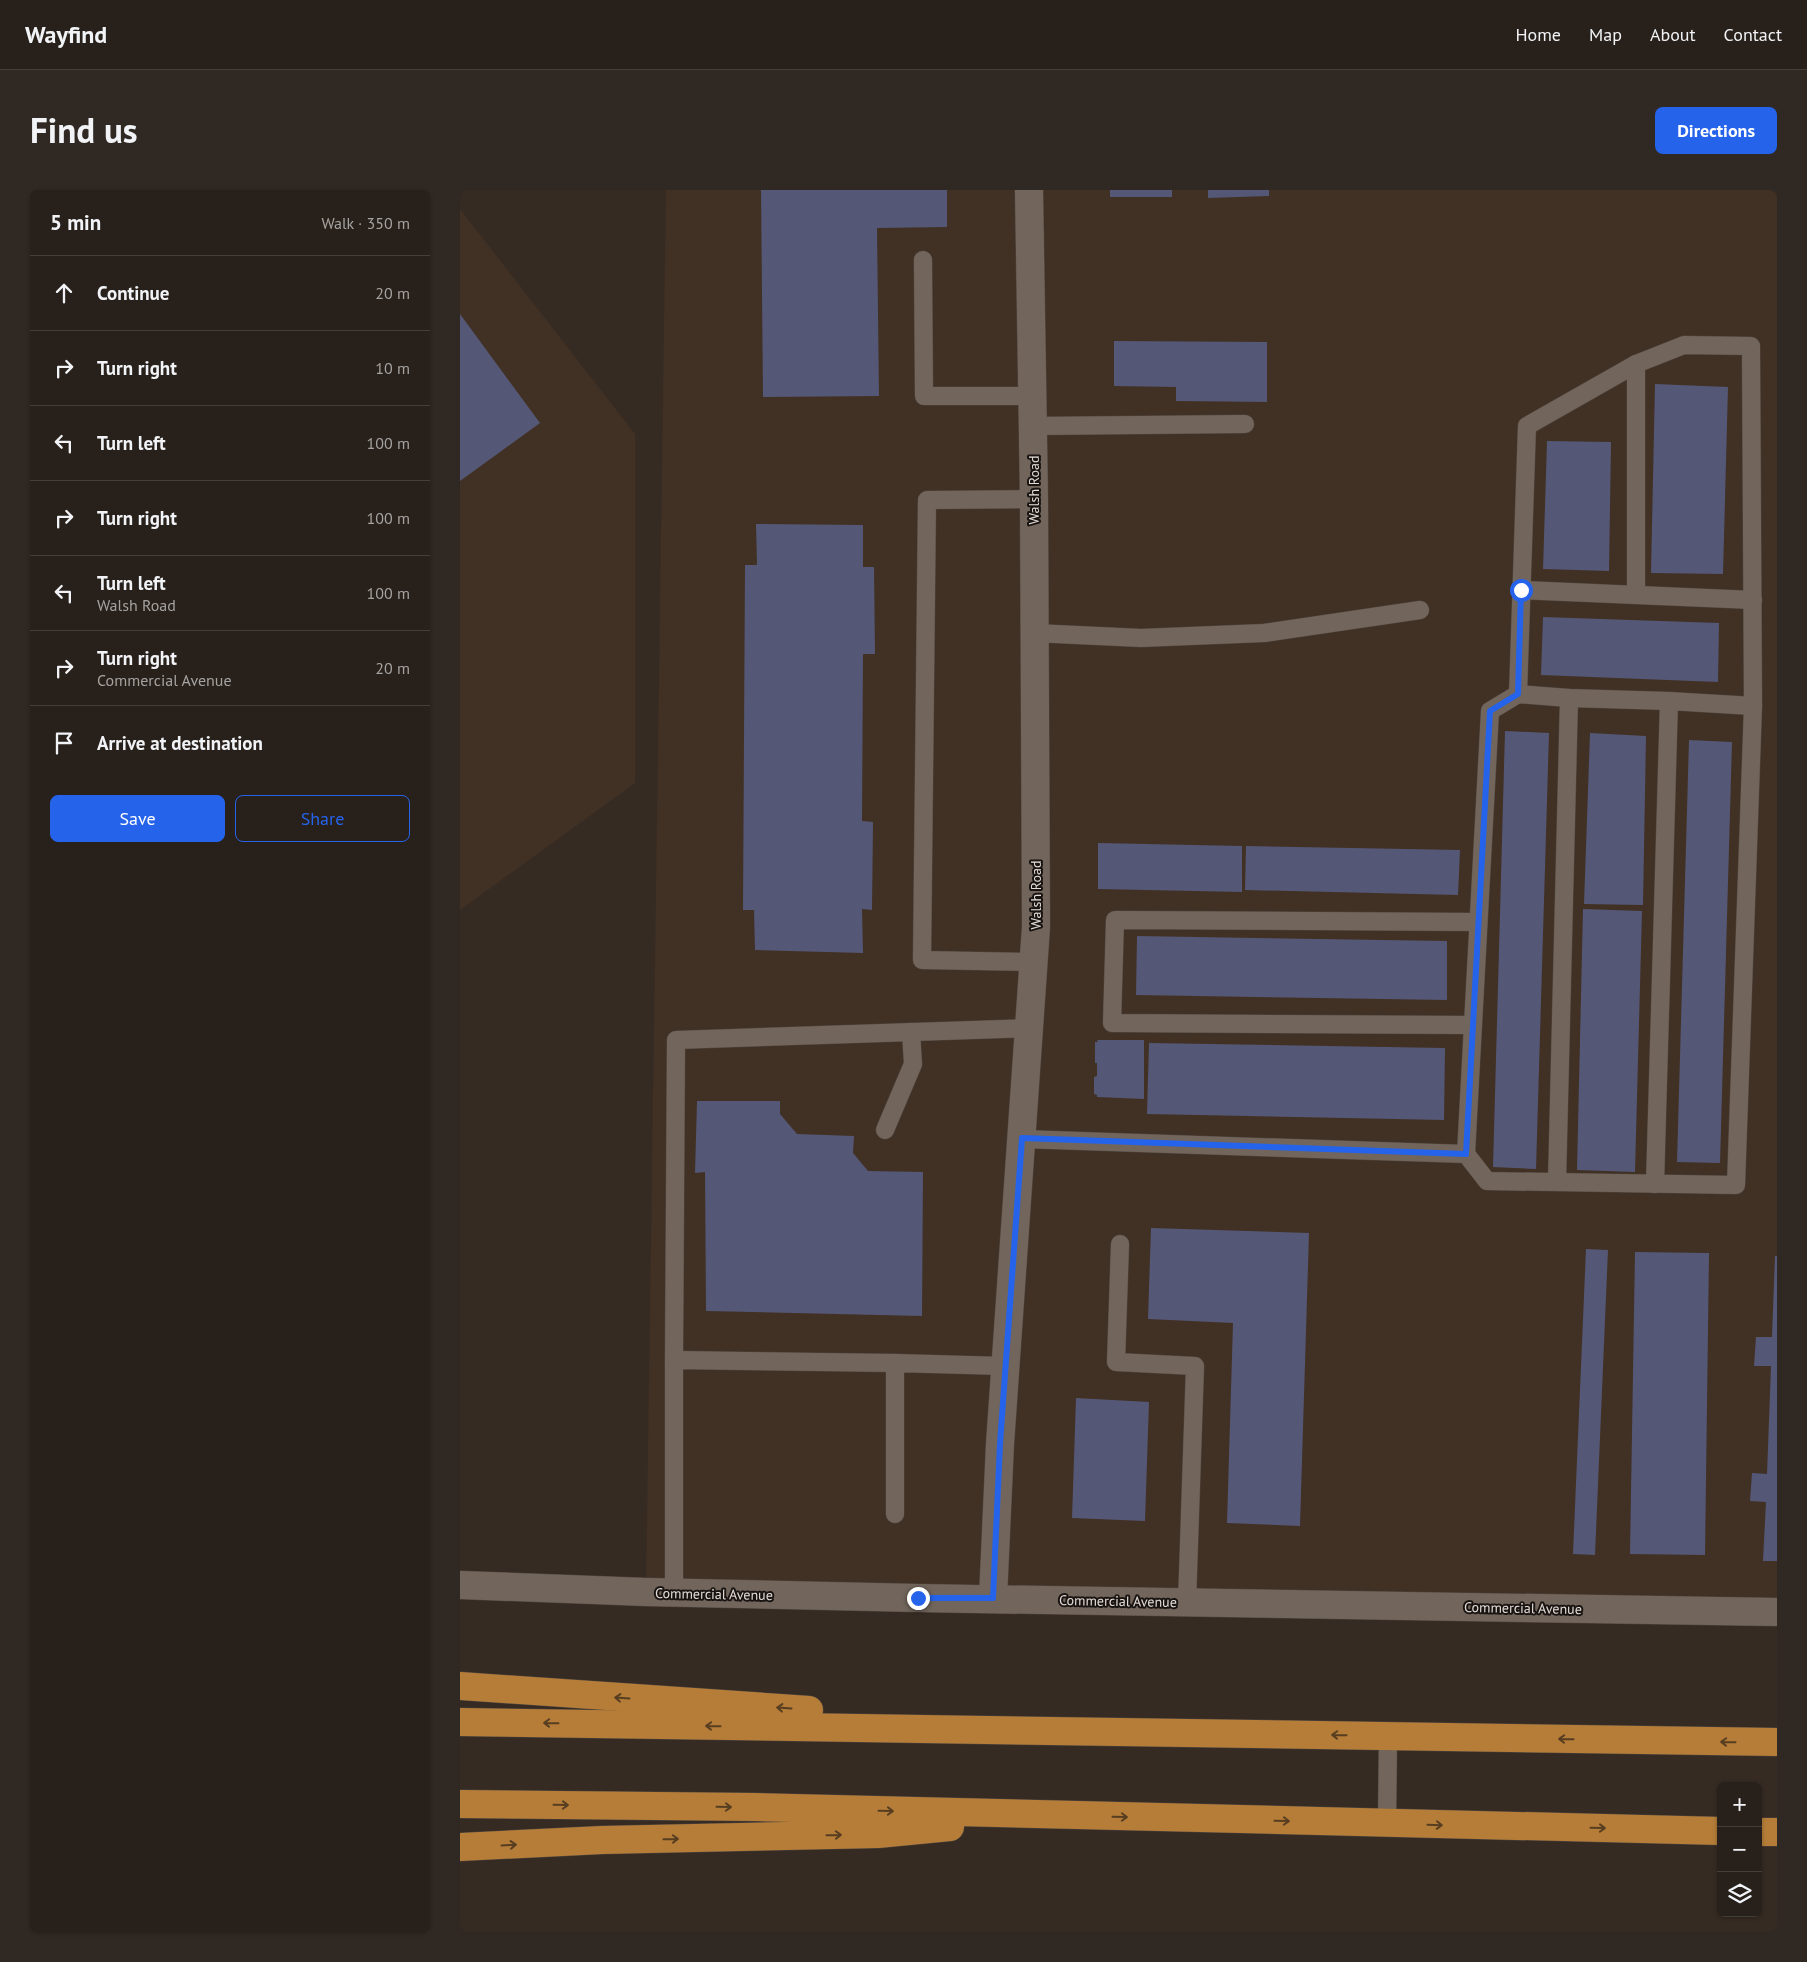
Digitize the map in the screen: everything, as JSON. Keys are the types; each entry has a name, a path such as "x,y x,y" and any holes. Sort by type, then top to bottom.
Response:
{"highway":[{"path":"460,1686 1182,1733"},
{"path":"460,1722 1777,1742"},
{"path":"460,1804 754,1807 1717,1831"},
{"path":"460,1847 602,1840 878,1834 1071,1816"},
{"path":"1762,1832 1777,1832"}],"street":[{"name":"Walsh Road","path":"993,1598 1005,1366 1036,927 1034,499 1029,190"},
{"name":"Commercial Avenue","path":"460,1586 674,1593 1777,1612"}],"lane":[{"path":"923,260 924,396 1033,396"},
{"path":"1518,694 1527,426 1636,364 1684,345 1751,346 1753,706 1736,1185 1487,1181 1466,1154 1490,711 1518,694 1753,706"},
{"path":"1636,364 1636,595"},
{"path":"1033,426 1245,424"},
{"path":"1034,499 927,500 922,960 1034,962"},
{"path":"1521,590 1752,600"},
{"path":"1034,633 1140,638 1264,633 1420,610"},
{"path":"1557,1182 1569,698"},
{"path":"1655,1184 1670,701"},
{"path":"1473,1025 1112,1023 1115,920 1478,922"},
{"path":"674,1593 676,1040 1030,1028"},
{"path":"885,1130 912,1064 911,1032"},
{"path":"1022,1138 1466,1154"},
{"path":"1120,1244 1116,1362 1195,1366 1187,1603"},
{"path":"674,1360 1005,1366"},
{"path":"895,1363 895,1514"},
{"path":"1387,1824 1388,1736"}],"shaded area":[{"path":"666,190 1777,190 1777,1612 646,1592"},
{"path":"460,209 635,434 635,783 460,910"}],"building":[{"path":"761,190 947,190 947,227 877,228 879,396 763,397"},
{"path":"1110,190 1172,190 1172,197 1110,197"},
{"path":"1208,190 1269,190 1269,196 1208,198"},
{"path":"460,314 540,423 460,481"},
{"path":"1114,341 1267,342 1267,402 1176,401 1176,387 1114,386"},
{"path":"1655,384 1728,387 1723,574 1651,573"},
{"path":"1547,441 1611,442 1609,571 1543,569"},
{"path":"756,524 863,525 863,567 874,567 875,654 863,654 862,821 873,822 872,910 862,909 863,953 755,950 754,910 743,910 745,565 757,565"},
{"path":"1543,617 1719,623 1718,682 1541,675"},
{"path":"1505,731 1549,733 1536,1169 1493,1167"},
{"path":"1590,733 1646,736 1643,905 1584,904"},
{"path":"1689,740 1732,742 1720,1163 1677,1162"},
{"path":"1098,843 1242,846 1242,892 1098,889"},
{"path":"1246,846 1460,850 1458,895 1245,890"},
{"path":"1583,909 1642,911 1635,1172 1577,1170"},
{"path":"1137,936 1447,941 1447,1000 1136,995"},
{"path":"1097,1040 1144,1040 1144,1099 1097,1097 1094,1094 1094,1077 1097,1076 1095,1042 1098,1042"},
{"path":"1149,1043 1445,1048 1444,1120 1147,1114"},
{"path":"697,1101 780,1101 780,1114 797,1134 854,1136 853,1153 868,1171 923,1172 922,1316 706,1311 705,1172 695,1173"},
{"path":"1151,1228 1309,1233 1300,1526 1227,1523 1233,1323 1148,1319"},
{"path":"1586,1249 1608,1250 1595,1555 1573,1554"},
{"path":"1635,1252 1709,1253 1705,1555 1630,1554"},
{"path":"1775,1256 1777,1256 1777,1561 1763,1561 1766,1502 1750,1501 1752,1473 1767,1474 1771,1366 1754,1366 1756,1337 1772,1337"},
{"path":"1076,1398 1149,1402 1145,1521 1072,1518"}],"route":[{"path":"918,1598 993,1598 1000,1444 1022,1138 1466,1154 1490,711 1518,694 1521,590"}]}
